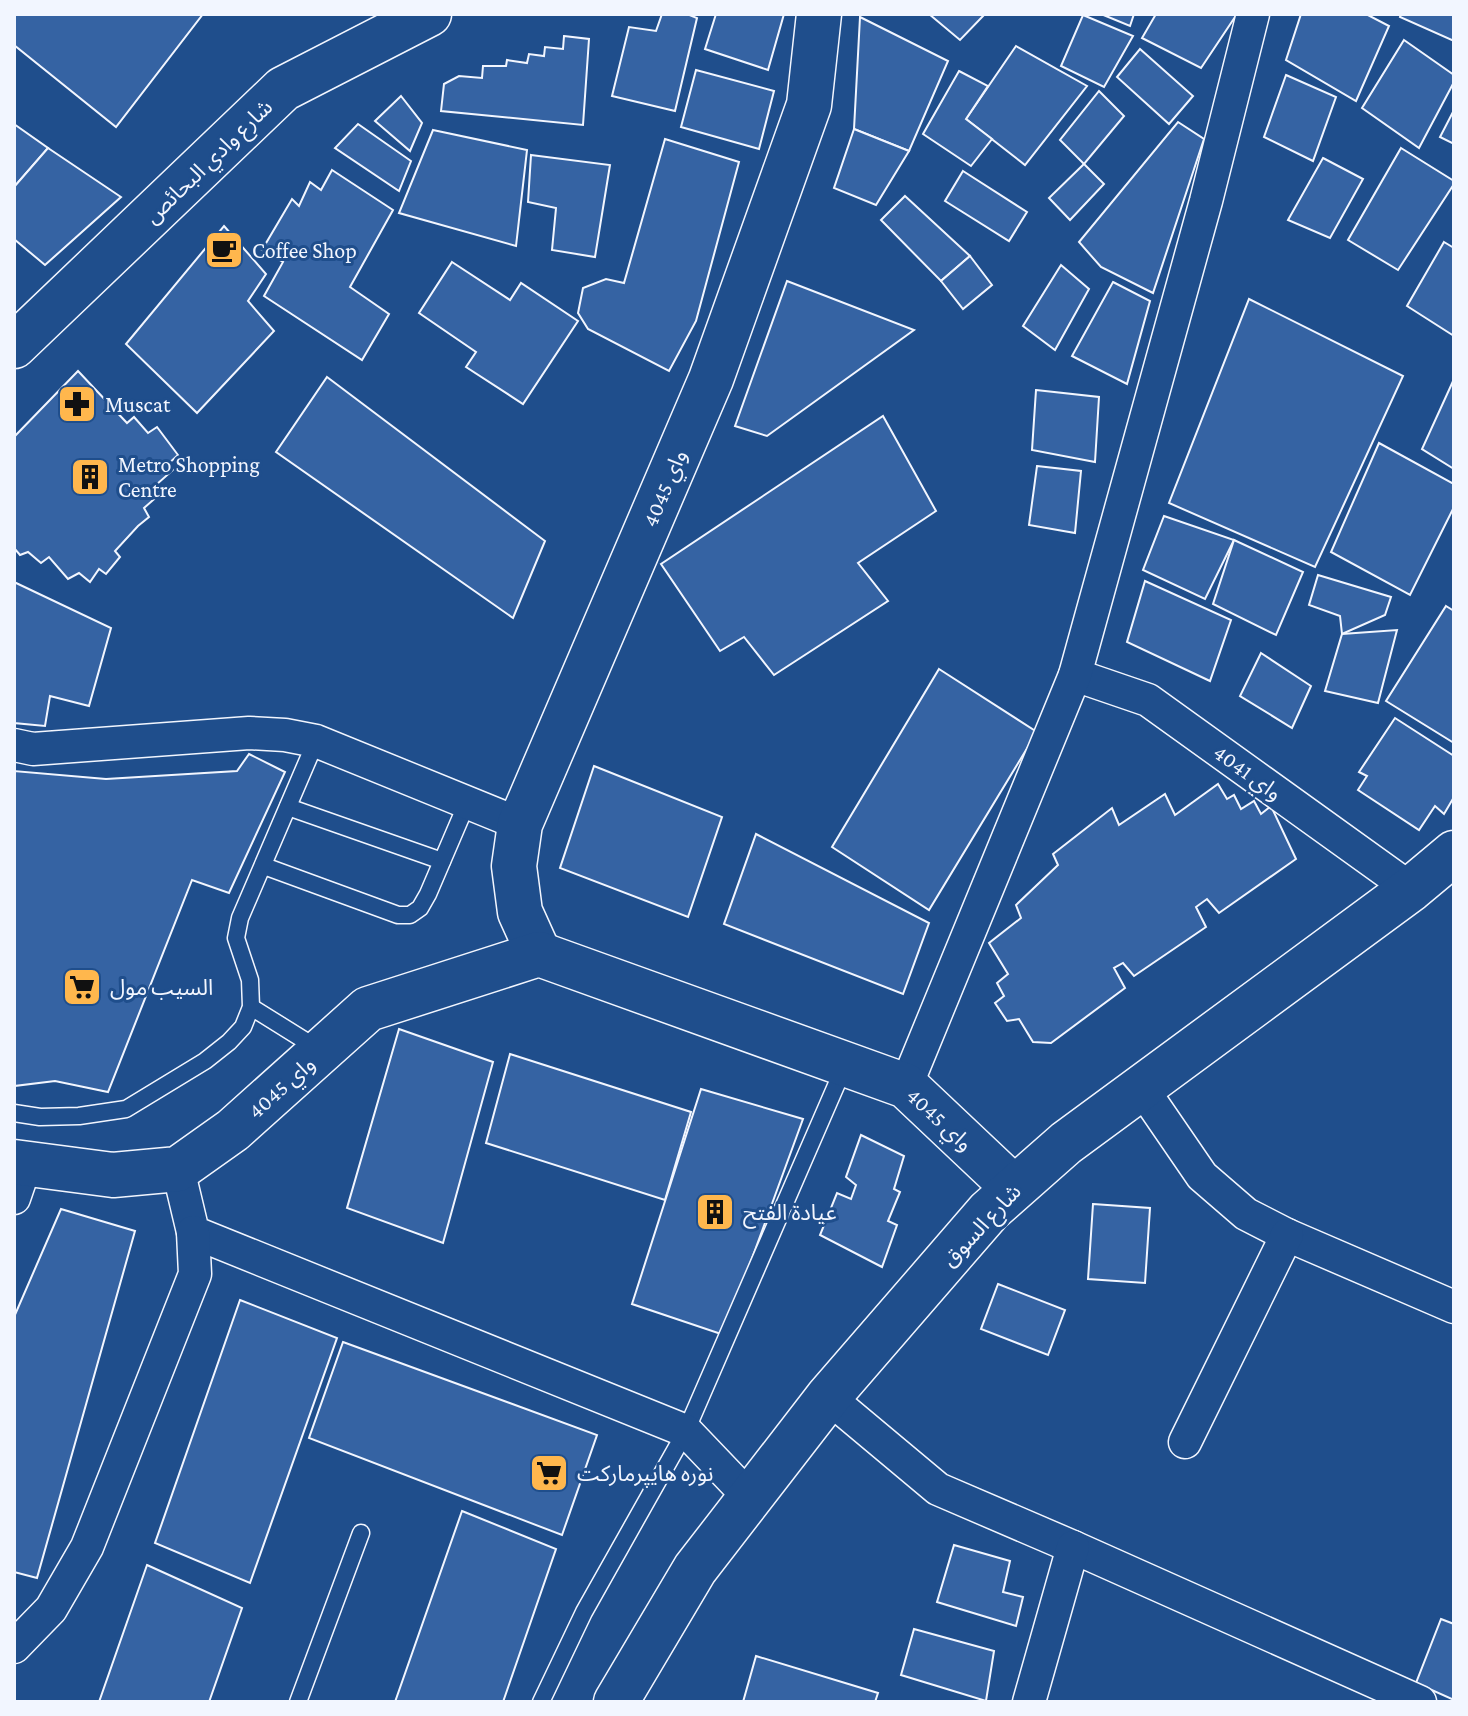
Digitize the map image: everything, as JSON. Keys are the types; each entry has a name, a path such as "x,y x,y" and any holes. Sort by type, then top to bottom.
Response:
{"street":[{"name":"شارع وادي البحائص","path":"14,346 283,89 429,14"},
{"name":"واي 4045","path":"539,954 520,912 514,866 520,824 711,379 809,105 819,14"},
{"path":"906,1086 1075,675 1206,201 1253,14"},
{"name":"واي 4041","path":"1075,675 1148,700 1411,889"},
{"path":"14,745 33,749 249,733 285,735 316,741 520,824"},
{"name":"شارع السوق","path":"616,1702 695,1569 828,1397 989,1211 1066,1143 1411,889 1454,853"},
{"name":"واي 4045","path":"178,1169 233,1130 368,1009 539,954 906,1086 1014,1188"},
{"path":"1141,1087 1202,1176 1246,1214 1287,1235 1454,1307"},
{"path":"14,1647 51,1609 87,1547 195,1274 193,1232 178,1169 113,1175 18,1174"},
{"path":"193,1232 686,1431 750,1498"},
{"path":"1185,1442 1287,1235"},
{"path":"828,1397 938,1489 1420,1702"},
{"path":"1029,1702 1073,1547"}],"lane":[{"path":"14,1113 40,1117 126,1109 205,1061 243,1027 251,1007 250,980 236,938 240,918 316,741"},
{"path":"264,866 398,915 410,915 420,908 428,894 467,803"},
{"path":"288,807 442,861"},
{"path":"251,1007 322,1050"},
{"path":"541,1702 584,1612 686,1431 845,1064"},
{"path":"298,1702 361,1533"}],"building":[{"path":"14,14 203,14 116,127 14,45"},
{"path":"662,14 687,14 697,18 675,111 612,96 629,27 656,31"},
{"path":"716,14 784,14 768,70 705,49"},
{"path":"929,14 985,14 960,40"},
{"path":"1101,14 1134,14 1130,26"},
{"path":"1156,14 1237,14 1201,68 1142,38"},
{"path":"1301,14 1366,14 1389,26 1356,101 1286,60"},
{"path":"1401,14 1454,14 1454,41 1400,17"},
{"path":"1083,15 1133,36 1104,87 1061,66"},
{"path":"860,17 948,61 909,151 854,129"},
{"path":"564,36 589,39 583,125 441,111 444,84 459,76 482,78 483,66 506,66 507,60 527,63 529,54 544,56 545,47 563,49"},
{"path":"1404,40 1454,75 1454,82 1419,148 1362,108"},
{"path":"1016,46 1087,86 1025,165 966,119"},
{"path":"1140,49 1193,96 1169,124 1117,77"},
{"path":"696,70 774,91 759,149 681,127"},
{"path":"959,71 988,86 966,119 992,139 971,166 923,134"},
{"path":"1286,75 1336,97 1313,161 1264,137"},
{"path":"1099,91 1124,116 1084,164 1060,140"},
{"path":"401,96 422,123 410,151 375,121"},
{"path":"1454,110 1454,144 1440,137"},
{"path":"1178,122 1204,139 1153,293 1101,267 1079,242"},
{"path":"14,124 48,148 14,187"},
{"path":"358,124 411,161 399,191 335,148"},
{"path":"854,129 909,151 876,205 834,188"},
{"path":"433,130 527,150 516,246 399,213"},
{"path":"665,139 739,162 696,321 669,371 588,329 578,313 583,288 606,279 624,283"},
{"path":"48,148 121,197 45,265 14,239 14,187"},
{"path":"1401,148 1454,181 1454,184 1398,270 1348,240"},
{"path":"531,155 610,165 595,257 552,250 556,208 528,202"},
{"path":"1323,158 1363,179 1330,238 1288,220"},
{"path":"1084,164 1104,184 1070,220 1049,198"},
{"path":"332,170 393,210 350,287 389,314 362,360 264,296 283,262 262,250 292,199 299,206 310,182 321,190"},
{"path":"963,171 1027,212 1009,241 945,201"},
{"path":"905,196 970,256 941,281 881,220"},
{"path":"224,226 266,274 248,301 274,331 197,413 126,344"},
{"path":"1444,242 1454,248 1454,336 1407,306"},
{"path":"970,256 992,285 963,309 941,281"},
{"path":"452,262 510,300 521,283 578,321 523,404 466,367 476,352 419,313"},
{"path":"1061,265 1089,289 1055,350 1023,326"},
{"path":"787,281 914,330 767,436 735,426"},
{"path":"1113,282 1150,301 1127,384 1072,356"},
{"path":"1249,299 1403,376 1315,567 1169,503"},
{"name":"Metro Shopping Centre","path":"78,371 127,423 134,417 148,433 157,427 178,455 168,464 173,470 157,484 160,494 144,508 149,517 115,551 120,557 106,574 99,569 90,582 79,573 68,579 49,557 41,563 28,552 20,555 14,548 14,437"},
{"path":"327,377 545,541 513,618 276,452"},
{"path":"1454,379 1454,469 1422,449"},
{"path":"1036,390 1099,397 1095,462 1032,450"},
{"path":"883,416 936,511 858,563 888,601 774,675 744,637 720,651 661,564"},
{"path":"1379,443 1454,484 1454,507 1410,595 1331,552"},
{"path":"1037,466 1081,471 1075,533 1029,525"},
{"path":"1164,516 1234,540 1205,599 1143,570"},
{"path":"1234,540 1303,572 1276,635 1213,604"},
{"path":"1318,575 1391,597 1385,615 1342,634 1340,616 1309,605"},
{"path":"1145,581 1231,620 1210,681 1127,642"},
{"path":"14,582 111,628 89,706 50,696 45,726 14,723"},
{"path":"1446,606 1454,611 1454,743 1386,701"},
{"path":"1397,630 1378,703 1325,691 1342,634"},
{"path":"1261,653 1311,686 1292,728 1240,696"},
{"path":"939,669 1037,732 929,910 832,847"},
{"path":"1395,718 1454,756 1454,797 1444,814 1435,806 1419,830 1358,790 1367,776 1359,772"},
{"name":"السيب مول","path":"249,754 285,772 229,893 192,880 108,1092 55,1081 14,1086 14,771 106,779 237,771"},
{"path":"594,766 722,817 688,917 560,868"},
{"path":"1218,784 1227,799 1234,795 1241,809 1254,801 1261,814 1271,806 1296,859 1219,913 1207,899 1196,907 1206,927 1134,976 1123,963 1114,968 1125,988 1051,1043 1033,1042 1019,1019 1007,1021 995,1003 1004,996 997,983 1008,974 989,943 1021,918 1016,905 1058,865 1053,854 1112,808 1119,825 1165,794 1175,815"},
{"path":"756,834 929,923 903,994 724,924"},
{"path":"399,1029 493,1062 443,1243 347,1208"},
{"path":"510,1054 691,1112 665,1200 486,1143"},
{"name":"عيادة الفتح","path":"701,1089 803,1119 724,1335 632,1304"},
{"path":"861,1135 904,1156 894,1189 900,1192 888,1221 897,1225 882,1267 820,1235 837,1193 851,1199 856,1185 846,1177"},
{"path":"1093,1204 1150,1208 1145,1283 1088,1279"},
{"path":"61,1209 135,1231 37,1578 14,1572 14,1317"},
{"path":"998,1284 1065,1310 1048,1355 981,1329"},
{"path":"240,1300 337,1338 250,1583 155,1543"},
{"path":"343,1342 597,1435 562,1535 309,1438"},
{"path":"462,1511 556,1549 503,1702 395,1702"},
{"path":"954,1545 1010,1561 1003,1592 1023,1597 1016,1626 937,1602"},
{"path":"147,1565 242,1608 209,1702 99,1702"},
{"path":"1441,1619 1454,1624 1454,1700 1416,1683"},
{"path":"914,1629 994,1651 986,1701 901,1675"},
{"path":"756,1656 878,1693 875,1702 743,1702"}],"place":[{"name":"Coffee Shop","path":"224,250"},
{"name":"Muscat","path":"77,404"},
{"name":"Metro Shopping Centre","path":"90,477"},
{"name":"السيب مول","path":"82,987"},
{"name":"عيادة الفتح","path":"715,1212"},
{"name":"نوره هايپرماركت","path":"549,1473"}]}
